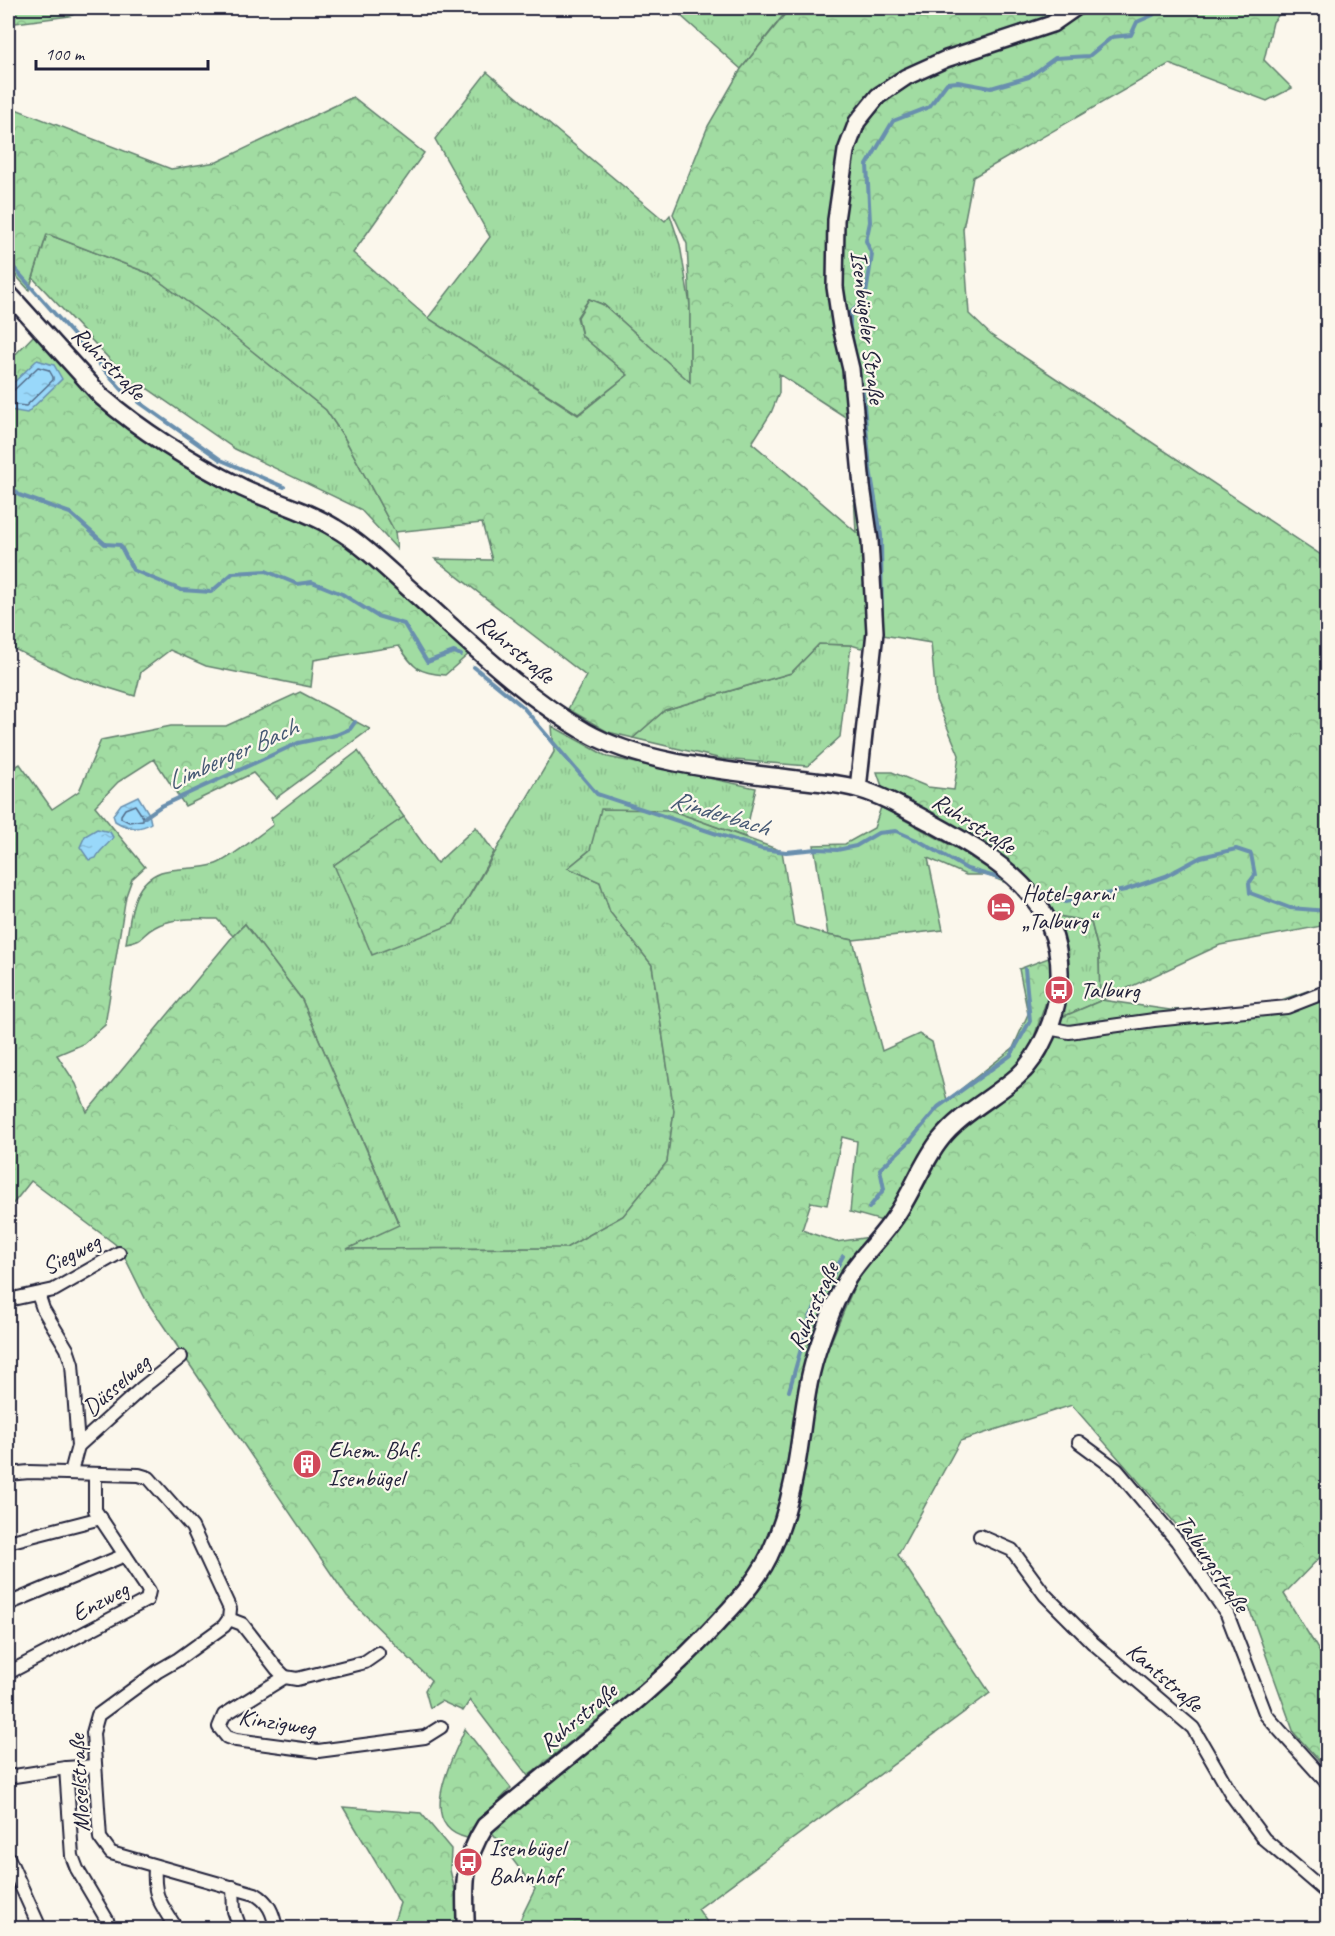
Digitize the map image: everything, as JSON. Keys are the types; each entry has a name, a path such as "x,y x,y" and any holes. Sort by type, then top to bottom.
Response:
{"main road":[{"name":"Ruhrstraße","path":"8,293 102,397 119,411 180,453 247,490 297,509 335,527 368,552 480,652 543,704 592,736 638,753 709,769 836,784 884,798 959,838 1000,864 1022,884 1035,900 1052,930 1060,970 1059,994 1048,1028 1037,1051 1021,1074 956,1122 936,1144 895,1218 849,1276 837,1300 812,1367 787,1510 771,1555 749,1588 691,1653 485,1826 471,1851 468,1862 465,1880 466,1929"}],"street":[{"name":"Isenbügeler Straße","path":"858,789 875,632 870,541 862,486 851,369 835,287 836,220 846,151 856,122 878,96 906,77 945,59 1052,24 1075,8"},
{"path":"1048,1028 1069,1032 1154,1020 1287,1007 1328,991"},
{"name":"Siegweg","path":"8,1300 54,1290 119,1253"},
{"path":"38,1294 72,1364 78,1446 71,1472"},
{"name":"Düsselweg","path":"78,1446 142,1388 182,1357"},
{"name":"Talburgstraße","path":"1079,1442 1117,1470 1177,1541 1227,1614 1266,1715 1328,1784"},
{"path":"8,1474 71,1472 139,1475 149,1478 192,1527 230,1609 229,1619 242,1624 285,1677"},
{"name":"Enzweg","path":"9,1673 147,1600 149,1591 95,1510 95,1474"},
{"path":"8,1542 101,1518"},
{"name":"Kantstraße","path":"980,1536 1012,1550 1045,1595 1093,1643 1192,1728 1233,1797 1264,1839 1328,1894"},
{"path":"8,1604 125,1555"},
{"name":"Moselstraße","path":"229,1619 224,1626 98,1715 93,1733 100,1838 111,1853 233,1887 264,1899 272,1912 276,1929"},
{"name":"Kinzigweg","path":"378,1653 365,1662 297,1679 285,1677 224,1716 219,1726 226,1737 236,1740 318,1751 425,1737 441,1727"},
{"path":"8,1777 66,1768 96,1767"},
{"path":"66,1768 72,1856 77,1869 107,1920 109,1929"},
{"path":"8,1857 40,1929"},
{"path":"155,1866 156,1895 176,1929"},
{"path":"233,1887 234,1911 240,1929"}],"green space":[{"path":"8,8 88,8 70,16 8,24"},
{"path":"672,8 789,8 741,69"},
{"path":"790,8 1284,8 1273,22 1264,60 1292,88 1267,101 1169,64 973,177 963,229 969,314 991,335 1327,559 1327,925 1220,945 1102,1000 1170,1010 1261,1007 1327,984 1327,1550 1284,1594 1327,1664 1327,1769 1294,1733 1249,1608 1072,1405 960,1441 898,1555 990,1693 698,1909 711,1928 483,1928 483,1924 517,1926 535,1889 491,1831 693,1659 761,1582 781,1550 798,1497 822,1363 856,1282 904,1222 943,1152 962,1128 1031,1077 1047,1055 1060,1018 1100,1001 1099,953 1091,922 1053,915 1027,877 1005,860 884,792 877,772 892,772 928,787 954,790 959,755 936,700 931,643 883,635 861,648 851,645 819,644 791,673 665,710 633,738 608,732 568,709 586,676 435,559 492,560 482,523 395,532 344,437 326,410 232,335 148,273 47,234 29,290 8,267 8,106 171,169 217,162 353,97 424,153 353,253 428,318 578,415 628,375 582,336 578,317 589,299 604,305 690,382 687,244 673,214 708,126 741,69","holes":["779,374 850,420 856,532 752,443 771,413 779,393"]},
{"path":"487,72 665,221 670,215 680,245 690,305 690,383 604,305 589,299 577,317 582,336 628,375 578,414 428,318 490,237 435,139"},
{"path":"47,234 148,273 232,334 326,410 344,437 395,532 397,549 360,509 235,449 148,389 132,383 33,278"},
{"path":"37,332 107,410 353,549 471,652 445,675 428,673 417,668 399,646 314,660 311,687 206,666 170,650 141,672 135,696 70,676 8,646 8,362"},
{"path":"819,644 851,645 840,737 808,766 722,759 633,738 665,710 791,673"},
{"path":"300,692 370,729 276,798 253,773 185,806 154,759 118,782 95,806 145,867 132,879 126,896 105,1025 83,1044 57,1055 76,1084 87,1112 245,924 302,1000 399,1225 347,1249 566,1248 623,1216 667,1162 674,1111 652,965 610,912 600,882 568,868 590,850 601,809 670,810 782,851 794,925 853,940 882,1051 919,1034 932,1042 947,1100 1013,1048 1028,1014 1019,969 1051,957 1049,993 1031,1046 1016,1066 952,1117 931,1138 908,1182 882,1221 850,1212 857,1141 842,1137 827,1205 811,1202 802,1230 836,1242 870,1237 826,1305 800,1381 791,1460 781,1510 760,1562 686,1648 528,1776 470,1700 463,1711 441,1701 430,1708 425,1690 431,1680 347,1597 146,1300 126,1260 115,1244 31,1181 8,1210 8,771 20,764 52,809 79,791 101,740 171,726 226,726"},
{"path":"552,726 608,757 756,788 745,837 670,810 590,850 568,868 600,882 610,912 652,965 674,1111 667,1162 623,1216 566,1248 345,1249 399,1224 302,1000 245,924 233,936 217,919 177,920 161,924 140,938 126,943 134,901 144,884 161,872 209,866 237,852 273,825 271,818 358,751 404,817 334,865 453,924 554,752"},
{"path":"881,807 961,851 1014,886 984,874 966,875 928,858 943,930 853,940 828,935 814,845 845,844 874,828"},
{"path":"404,817 437,863 476,827 494,852 453,924 372,955 334,865"},
{"path":"1053,915 1091,922 1099,954 1100,1001 1060,1018"},
{"path":"465,1729 511,1788 467,1838 451,1831 443,1820 440,1806 446,1774"},
{"path":"343,1807 421,1813 451,1849 450,1870 457,1899 458,1928 392,1928 400,1903"}],"water":[{"path":"37,360 54,365 62,379 27,413 8,411 8,388"},
{"path":"138,796 149,814 151,823 133,828 115,821 113,815 121,804"},
{"path":"97,829 110,832 113,837 96,858 89,860 80,847 85,836"}],"waterway":[{"path":"855,353 850,328 850,313 865,300 872,255 866,241 870,222 867,165 893,121 929,107 947,83 958,82 991,88 1029,77 1055,58 1089,56 1112,37 1131,35 1137,22 1153,15 1157,8"},
{"path":"8,261 124,392"},
{"path":"858,369 863,394 870,469 881,535 882,628"},
{"path":"139,402 221,460 284,487"},
{"path":"8,484 19,495 70,513 105,544 120,545 133,570 181,590 211,592 233,573 266,571 297,584 312,582 342,594 377,616 404,624 427,662 454,652 461,655"},
{"name":"Rinderbach","path":"474,667 522,706 597,794 762,849 786,852 837,850 856,846 878,833 896,831 921,842 967,869 999,878"},
{"name":"Limberger Bach","path":"145,817 161,806 298,743 336,735 350,729 355,722"},
{"name":"Rinderbach","path":"1058,899 1065,902 1125,890 1166,876 1201,857 1236,849 1251,854 1255,875 1249,883 1250,893 1290,908 1328,911"},
{"path":"869,1208 884,1189 880,1169 909,1142 938,1107 1011,1055 1030,1021 1025,969"},
{"path":"789,1391 810,1317 843,1256"}],"place":[{"name":"Hotel-garni „Talburg“","path":"1001,907"},
{"name":"Talburg","path":"1059,990"},
{"name":"Ehem. Bhf. Isenbügel","path":"307,1464"},
{"name":"Isenbügel Bahnhof","path":"468,1862"}]}
